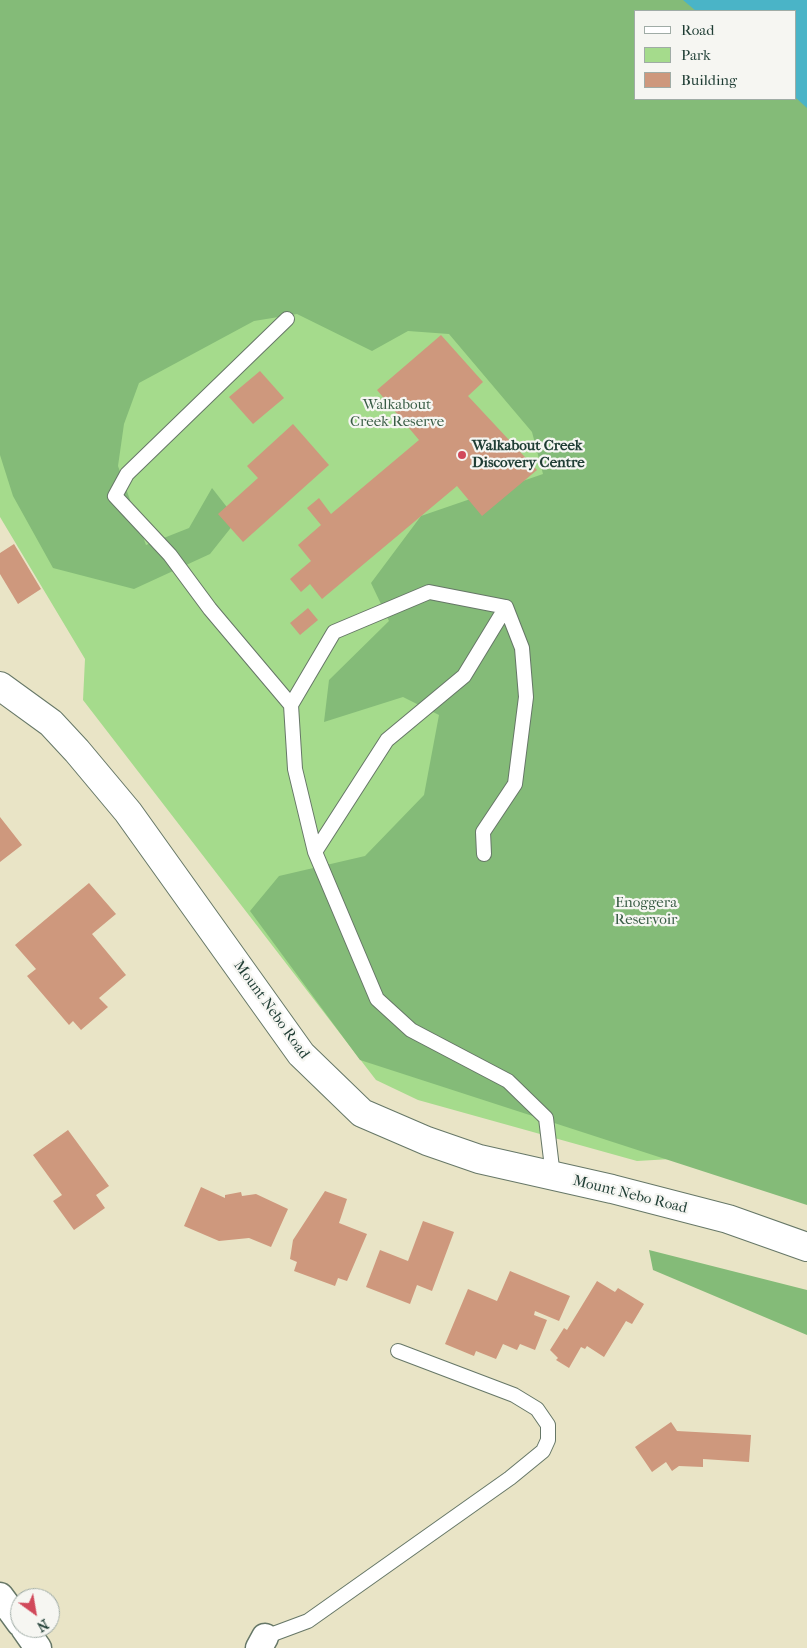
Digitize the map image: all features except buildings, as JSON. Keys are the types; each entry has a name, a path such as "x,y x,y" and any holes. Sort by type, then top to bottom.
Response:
{"main road":[{"name":"Mount Nebo Road","path":"0,686 51,723 77,751 128,812 301,1054 362,1112 427,1141 479,1159 728,1220 807,1248"}],"street":[{"path":"0,1596 10,1610"}],"lane":[{"path":"287,319 127,474 115,496 170,555 210,610 291,705"},
{"path":"506,607 429,592 334,632 291,705 295,768 315,852 377,999 411,1030 508,1081 546,1118 553,1176"},
{"path":"315,852 388,740 464,676 506,607"},
{"path":"484,854 483,832 515,784 526,697 522,648 506,607"},
{"path":"262,1643 308,1621 510,1478 543,1452 548,1440 548,1426 537,1409 514,1395 398,1351"}],"green space":[{"name":"Walkabout Creek Reserve","path":"0,0 807,0 807,1151 637,1161 418,1100 376,1080 83,700 85,659 0,517"},
{"name":"Walkabout Creek Reserve","path":"0,0 724,0 733,10 634,10 634,100 797,100 797,78 807,89 807,1205 360,1060 250,911 279,876 365,856 424,795 439,715 403,697 324,722 329,680 389,621 371,583 421,516 543,474 532,432 449,334 408,331 372,351 297,314 254,321 139,383 124,424 118,466 146,545 189,528 212,488 237,520 210,554 134,589 53,568 13,496 0,455"},
{"path":"649,1250 807,1290 807,1335 653,1270"}],"water":[{"path":"683,0 807,0 807,108 797,99 797,10 695,10"}],"place":[{"name":"Walkabout Creek Discovery Centre","path":"462,455"}],"park label":[{"name":"Enoggera Reservoir","path":"646,912"}]}
